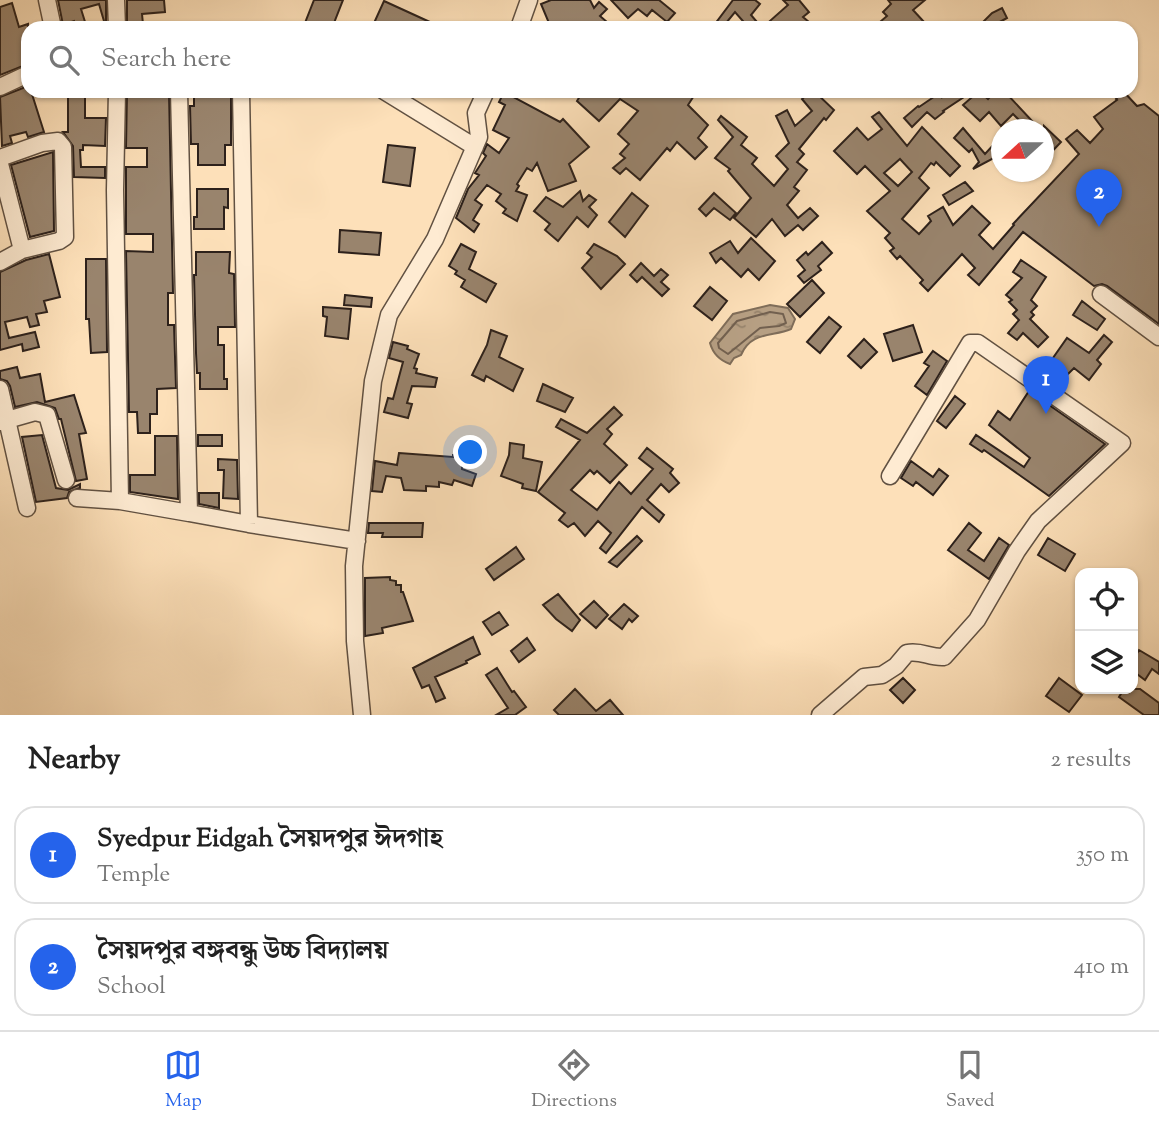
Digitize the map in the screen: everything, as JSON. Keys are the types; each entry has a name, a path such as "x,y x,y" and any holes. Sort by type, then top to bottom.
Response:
{"street":[{"path":"47,0 52,21"},
{"path":"116,0 117,21"},
{"path":"522,21 529,0"},
{"path":"0,87 21,77"},
{"path":"117,98 115,190 120,501"},
{"path":"179,98 189,513"},
{"path":"241,98 249,524"},
{"path":"396,98 475,146"},
{"path":"362,715 355,641 354,566 373,381 389,315 435,239 479,137 476,113 483,98"},
{"path":"0,158 42,143 58,141 63,147 65,237 22,250 0,262"},
{"path":"0,164 22,250"},
{"path":"1101,294 1159,337"},
{"path":"820,715 864,677 882,675 896,666 907,653 919,650 934,657 944,657 977,620 1017,551 1038,521 1122,443 978,342 970,343 890,476"},
{"path":"0,389 3,421 27,509"},
{"path":"3,421 35,412 47,415 66,480"},
{"path":"77,498 120,501 357,541"}],"water":[{"path":"770,305 788,308 795,319 791,329 756,338 730,364 717,356 710,343 733,314"}],"building":[{"path":"58,0 106,0 106,21 99,4 81,9 85,21 62,21"},
{"path":"127,0 164,0 165,12 142,14 143,21 127,21"},
{"path":"314,0 343,0 335,21 306,21"},
{"path":"551,0 590,0 594,8 599,2 607,9 600,16 606,21 548,21 541,4"},
{"path":"611,0 659,0 675,13 666,21 652,10 647,16 638,9 628,18"},
{"path":"733,0 755,0 760,4 751,15 756,21 743,21 735,12 728,21 717,21"},
{"path":"783,0 799,0 809,12 803,17 808,21 770,21 788,5"},
{"path":"888,0 925,0 913,10 923,21 881,21 887,16 883,12 891,4"},
{"path":"384,1 428,21 375,21"},
{"path":"12,3 19,27 21,26 21,67 0,75 0,7"},
{"path":"1002,8 1007,18 1002,21 984,21"},
{"path":"21,89 21,98 33,98 44,132 28,137 26,132 10,136 12,143 2,146 0,97"},
{"path":"68,98 85,98 85,118 106,118 105,146 83,145 83,150 80,150 81,167 105,167 105,178 74,177 73,146 63,132 68,132"},
{"path":"127,98 169,98 173,293 168,293 168,325 174,325 176,388 157,389 157,414 150,414 150,433 138,433 137,412 129,412 126,251 153,252 153,234 126,234 126,167 147,167 147,148 126,148"},
{"path":"194,98 231,98 231,145 225,145 225,165 198,165 198,144 191,144 190,106 194,106"},
{"path":"501,98 515,98 560,122 563,119 589,147 569,164 576,181 548,191 537,163 532,171 527,168 517,184 519,186 516,191 527,195 517,221 503,213 506,209 496,201 501,194 487,185 475,200 482,205 473,220 479,224 474,232 456,218 468,189 479,175 475,173 486,156 483,153 487,144 499,153 509,138 493,130 505,105 499,102"},
{"path":"579,98 692,98 688,105 708,125 698,138 707,147 695,159 677,142 670,151 667,148 640,180 626,168 620,174 613,168 625,158 620,154 629,144 618,134 638,111 620,99 599,121 577,101"},
{"path":"821,98 834,110 799,149 804,154 797,162 807,170 794,187 799,191 787,205 798,218 810,208 818,216 803,230 798,225 785,236 772,219 756,237 734,218 751,198 728,171 730,169 715,158 733,137 718,120 721,116 747,137 741,145 757,158 752,164 774,186 788,169 776,156 789,143 776,116 787,110 795,126 812,111 802,99"},
{"path":"932,98 962,98 935,119 927,112 912,127 904,118"},
{"path":"971,98 1011,98 1030,119 1018,119 1013,114 1008,119 995,119 989,112 980,121 963,105"},
{"path":"1117,98 1130,98 1137,106 1144,104 1159,116 1159,324 1107,286 1094,286 1023,232 979,285 968,275 975,268 962,254 928,291 920,283 923,280 900,256 897,259 890,251 894,248 885,238 890,233 867,211 890,191 865,166 857,174 834,151 857,128 868,140 882,129 872,117 879,112 907,146 922,127 960,166 950,176 936,162 934,165 931,163 919,178 929,188 902,219 919,234 931,221 928,216 943,207 953,225 972,206 990,223 979,235 993,249 1079,154 1066,139 1077,130 1090,143 1103,129 1094,117","holes":["900,159 912,172 898,186 884,173"]},
{"path":"963,128 985,154 991,147 991,160 973,169 979,162 972,149 969,152 954,138"},
{"path":"1054,135 1061,142 1054,149"},
{"path":"388,145 415,148 410,186 383,182"},
{"path":"53,152 54,231 30,237 11,165"},
{"path":"965,182 973,191 949,205 943,195"},
{"path":"197,189 228,189 228,208 224,207 224,229 194,229"},
{"path":"580,191 583,201 589,195 596,200 589,207 597,215 588,227 577,217 558,241 545,230 550,224 534,211 546,197 563,207"},
{"path":"632,193 648,206 625,237 609,222"},
{"path":"714,193 736,213 730,220 714,208 706,216 699,209"},
{"path":"340,230 381,233 379,255 339,252"},
{"path":"751,238 775,261 759,280 748,269 741,277 721,258 716,263 710,253 730,241 738,253"},
{"path":"822,242 832,253 818,266 821,270 804,283 798,276 805,270 797,260 806,252 808,255"},
{"path":"461,244 476,252 469,269 496,284 486,302 461,287 465,280 449,266"},
{"path":"594,244 617,256 625,264 601,289 582,268 592,257 587,253"},
{"path":"196,252 230,252 229,273 234,274 235,327 218,327 218,345 224,345 224,379 227,379 227,389 200,389 196,353"},
{"path":"49,254 60,297 44,301 47,312 36,314 39,325 30,327 27,317 5,322 9,338 35,332 39,347 23,351 22,344 0,350 0,272 26,260"},
{"path":"86,259 106,259 107,352 91,353 89,319 86,319"},
{"path":"1021,260 1046,277 1031,300 1037,306 1031,312 1034,315 1030,319 1048,337 1038,347 1023,333 1017,340 1008,333 1019,320 1013,314 1017,310 1009,302 1012,300 1006,295 1022,278 1013,272"},
{"path":"641,263 654,276 661,269 668,275 661,282 669,289 662,296 642,277 637,282 630,275"},
{"path":"812,280 824,293 800,317 787,304"},
{"path":"710,287 727,301 712,320 694,306"},
{"path":"345,295 372,298 371,307 344,305"},
{"path":"1082,301 1105,319 1097,330 1073,315"},
{"path":"323,307 351,309 348,339 325,336 327,317 323,316"},
{"path":"829,317 841,327 820,353 807,342"},
{"path":"913,325 922,352 893,361 884,334"},
{"path":"491,330 507,336 499,357 523,369 513,391 486,376 484,381 472,375 487,345"},
{"path":"1104,335 1112,342 1097,360 1101,364 1089,380 1074,368 1057,385 1049,379 1056,372 1048,365 1067,338 1089,353"},
{"path":"864,339 877,352 861,368 848,356"},
{"path":"393,342 408,346 407,349 419,354 414,368 417,369 416,373 437,378 435,387 412,386 407,403 412,404 408,418 384,412 388,398 393,399 403,362 389,358"},
{"path":"933,351 947,361 927,395 915,386 929,366 924,363"},
{"path":"17,367 20,378 40,374 45,402 74,395 86,433 79,434 87,479 76,481 61,419 55,408 37,402 15,407 10,386 7,381 0,379 0,371"},
{"path":"543,384 573,398 565,412 537,401"},
{"path":"1029,391 1105,444 1049,496 984,450 982,452 970,444 976,435 1024,467 1030,458 989,425 998,411 1010,420"},
{"path":"955,396 965,404 946,428 937,421"},
{"path":"614,407 622,415 607,429 612,434 604,444 627,465 610,483 597,471 594,474 590,470 571,490 597,510 619,482 631,494 653,469 639,458 647,448 673,469 670,473 679,483 669,492 661,484 647,500 664,515 659,522 642,507 606,553 600,548 611,533 598,521 585,536 574,523 568,527 559,520 565,513 538,492 580,440 556,427 561,419 587,433"},
{"path":"42,435 56,488 68,490 80,484 80,488 69,492 67,498 36,502 22,437"},
{"path":"198,435 222,435 222,446 198,446"},
{"path":"155,436 177,436 178,499 130,492 130,475 155,475"},
{"path":"510,443 524,445 523,458 542,462 536,491 522,488 523,484 501,476 509,455"},
{"path":"399,453 453,457 462,455 462,469 476,474 472,486 454,480 452,485 439,482 439,487 426,486 426,491 404,490 401,478 386,476 382,492 372,491 375,461 397,465"},
{"path":"218,459 237,460 238,499 223,498 224,470 218,470"},
{"path":"911,461 933,477 939,469 948,476 933,495 916,482 913,486 901,478"},
{"path":"199,493 219,493 219,508 199,504"},
{"path":"369,523 423,523 422,537 382,537 383,533 368,533"},
{"path":"969,523 981,533 968,550 984,561 999,538 1009,545 989,579 948,550"},
{"path":"637,536 642,541 617,567 609,562"},
{"path":"1048,538 1075,554 1065,571 1038,555"},
{"path":"516,547 524,559 494,580 486,569"},
{"path":"390,577 390,580 396,581 396,585 401,585 401,592 413,621 382,628 383,633 365,636 365,578"},
{"path":"558,594 580,620 572,631 543,605"},
{"path":"594,601 608,615 596,628 580,614"},
{"path":"624,604 638,616 632,622 629,619 622,629 609,619"},
{"path":"499,612 508,625 492,635 483,622"},
{"path":"473,637 480,654 435,677 445,698 436,702 429,685 422,688 413,668"},
{"path":"527,638 535,650 519,662 511,651"},
{"path":"1138,652 1159,662 1159,674 1152,669 1145,680 1138,675"},
{"path":"497,668 512,692 514,691 526,707 515,715 496,715 508,708 486,675"},
{"path":"903,678 915,690 903,703 890,690"},
{"path":"1059,678 1075,690 1075,694 1082,695 1069,712 1046,696"},
{"path":"575,689 596,711 610,700 623,715 559,715 554,710"},
{"path":"1140,689 1159,703 1159,715 1144,715 1119,697 1121,694 1138,694"}],"place":[{"name":"সৈয়দপুর বঙ্গবন্ধু উচ্চ বিদ্যালয়","path":"1099,227"},
{"name":"Syedpur Eidgah সৈয়দপুর ঈদগাহ","path":"1046,414"}]}
